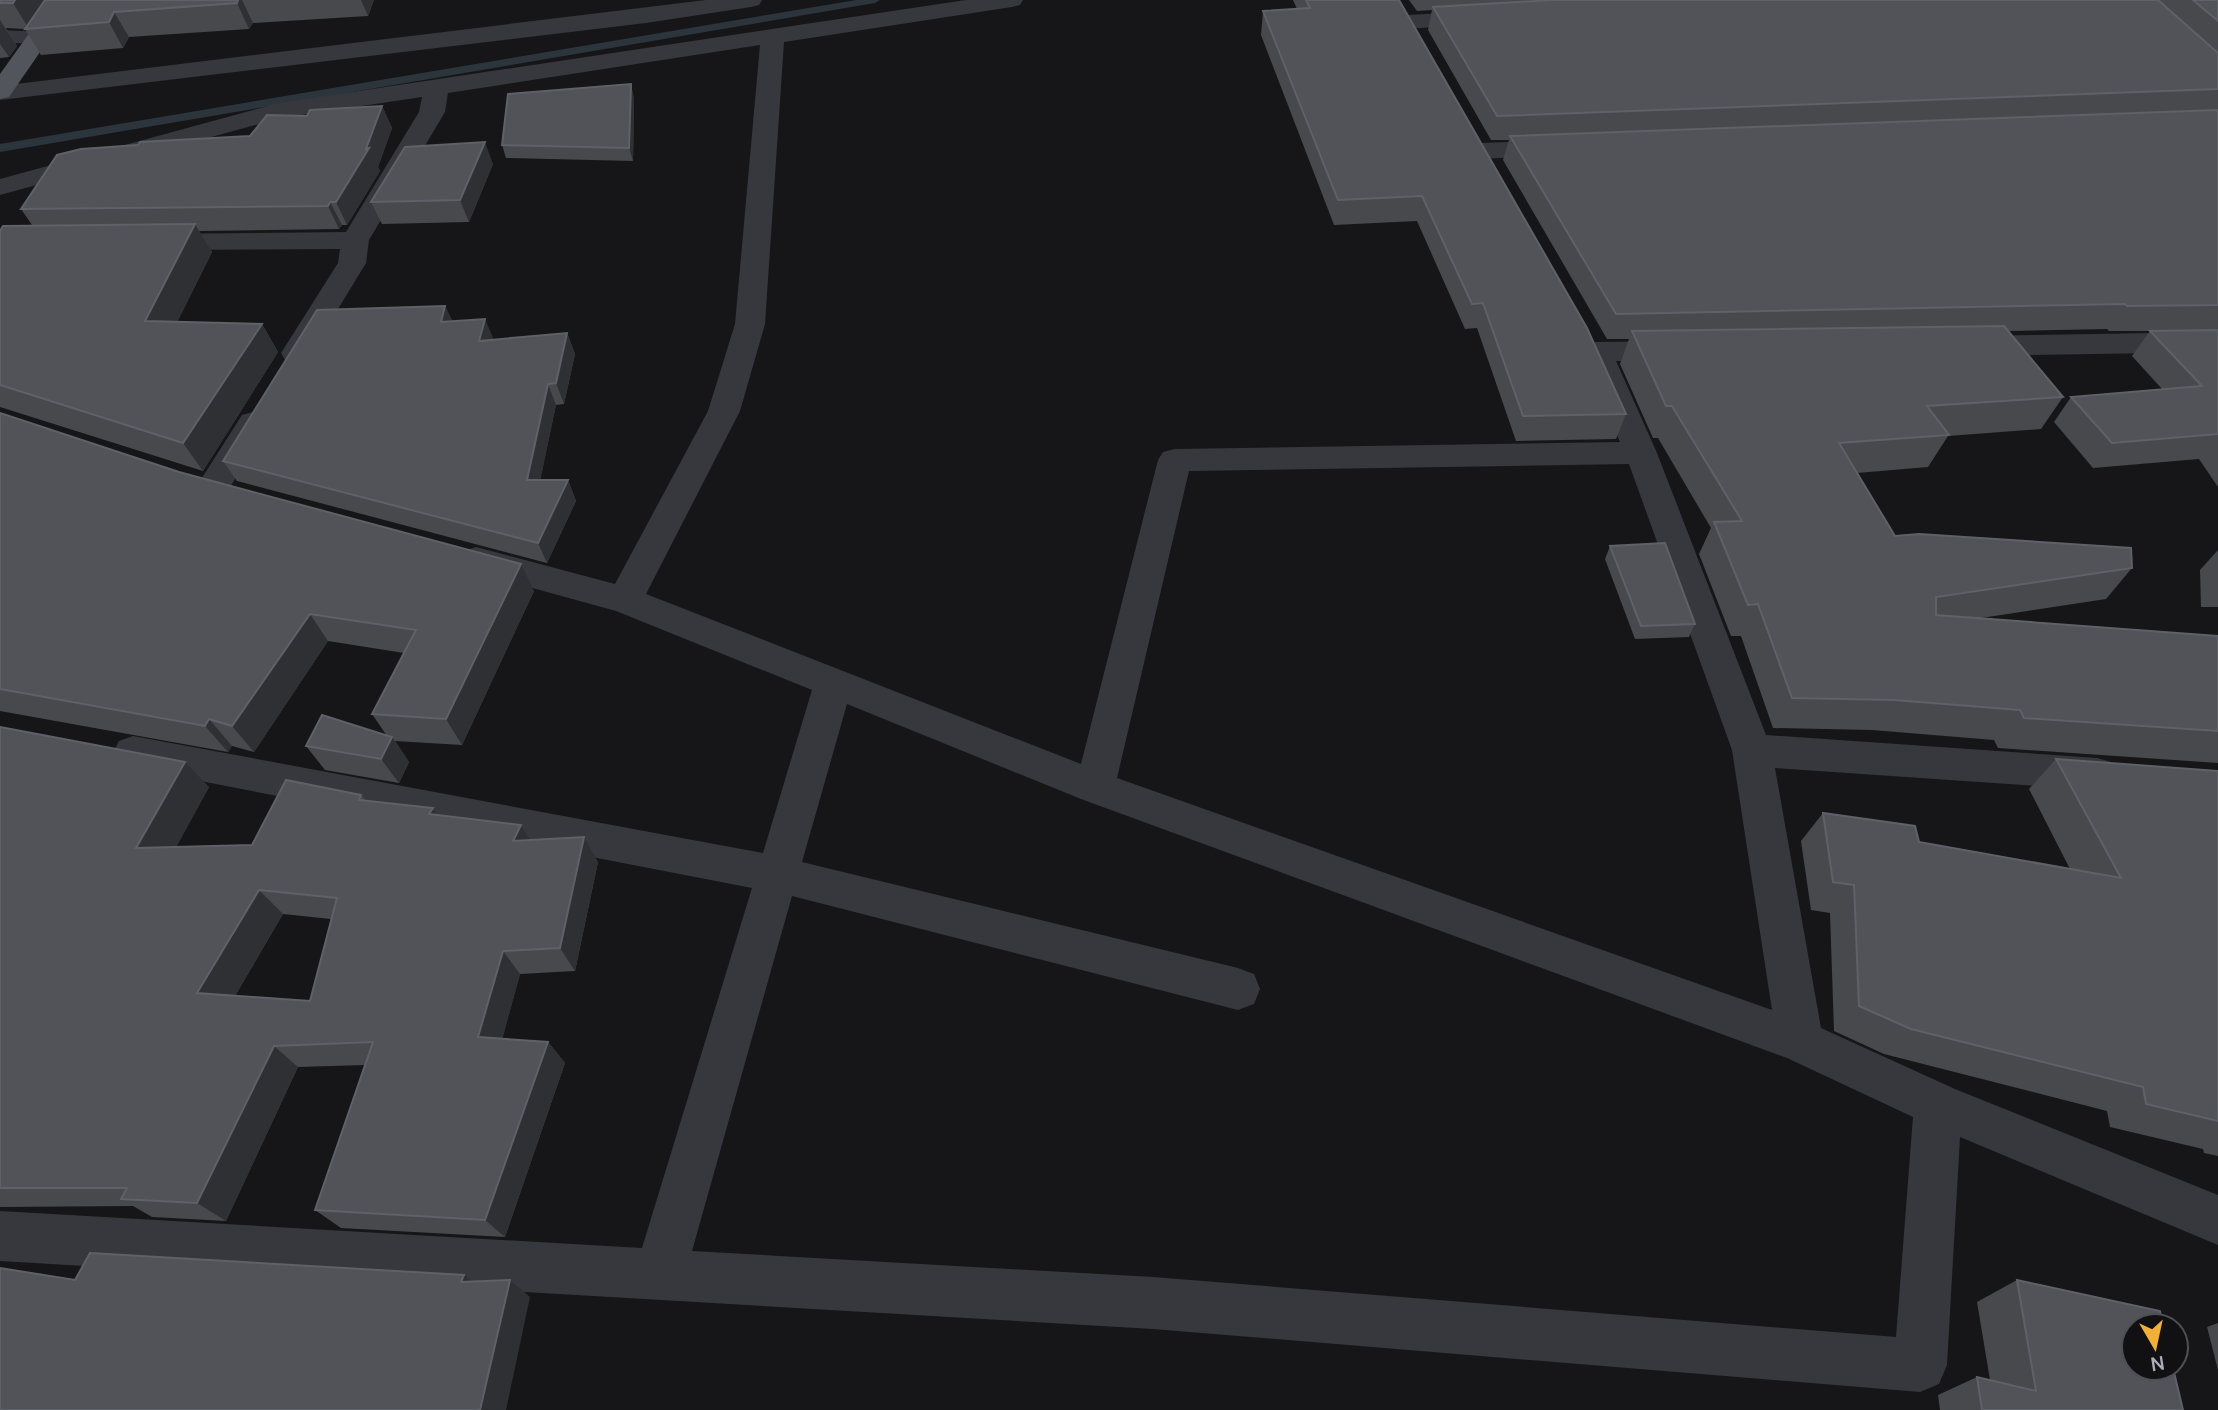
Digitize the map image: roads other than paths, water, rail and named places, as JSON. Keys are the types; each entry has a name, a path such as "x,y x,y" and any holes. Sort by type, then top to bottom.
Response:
{"main road":[{"path":"0,93 65,0"}],"street":[{"path":"0,93 646,16 751,0"},
{"path":"0,187 279,111 1012,0"},
{"path":"1408,22 1501,16"},
{"path":"625,600 724,411 750,324 773,35"},
{"path":"0,37 39,37"},
{"path":"212,489 352,263 355,240 432,112 436,87"},
{"path":"1494,174 1474,139 1578,147"},
{"path":"123,242 355,240"},
{"path":"1706,351 1589,340 1642,453 1752,750 1800,1041"},
{"path":"1928,347 2218,342"},
{"path":"1095,787 1175,460 1642,453"},
{"path":"438,550 625,600 1095,787 1800,1041 1938,1105 2218,1220"},
{"path":"660,1274 834,682"},
{"path":"91,744 776,873 1238,989"},
{"path":"1752,750 2136,777"},
{"path":"0,1236 1153,1303 1920,1365 1938,1105"}],"waterway":[{"path":"0,148 875,0"}]}
